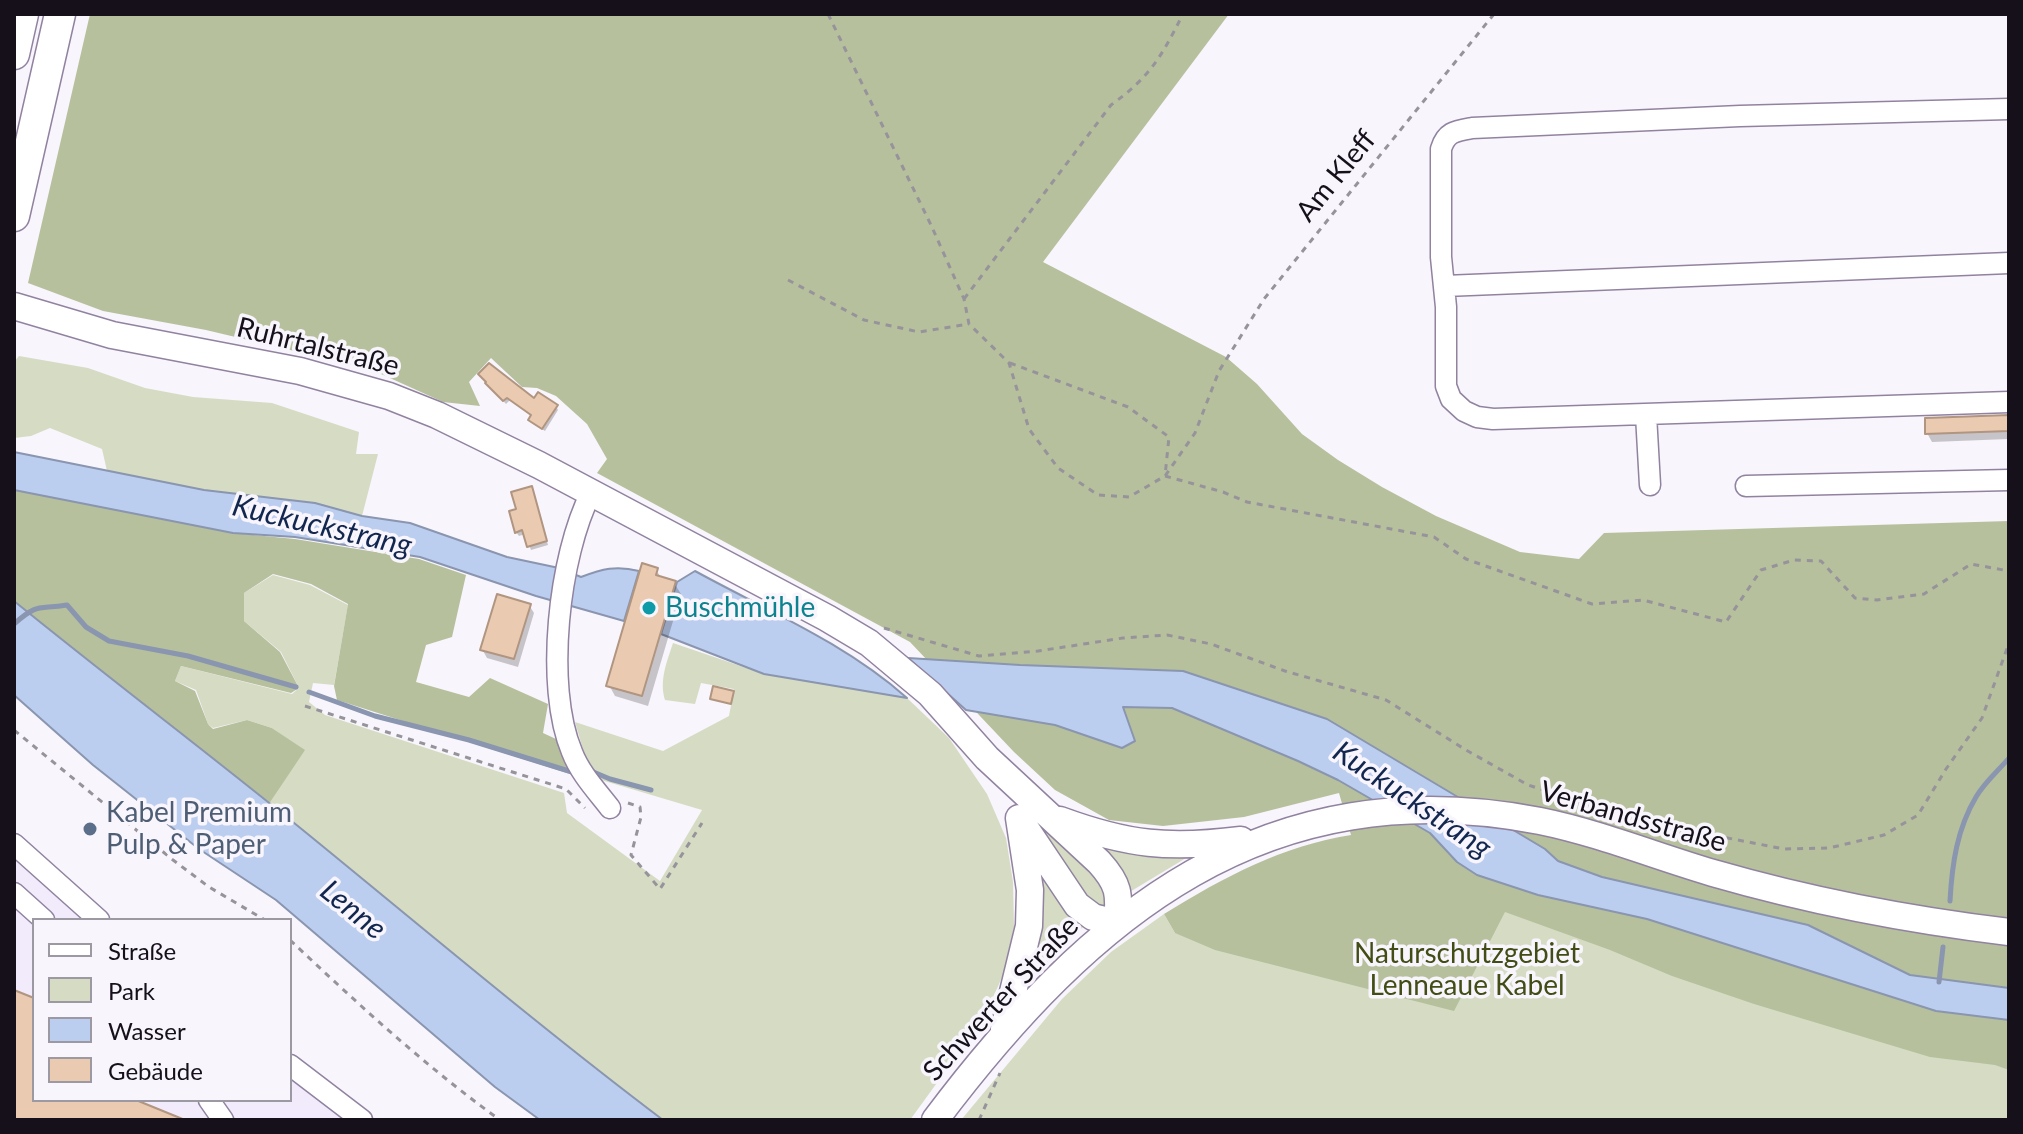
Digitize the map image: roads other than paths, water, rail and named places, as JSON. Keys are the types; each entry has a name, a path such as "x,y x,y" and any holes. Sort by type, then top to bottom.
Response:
{"highway":[{"path":"14,54 23,14"},
{"path":"14,216 60,14"}],"main road":[{"name":"Ruhrtalstraße","path":"14,306 112,335 286,368 389,396 488,440 866,641 930,694 987,758 1112,878 1120,896 1117,923 1093,917 1077,905 1019,818 987,758"},
{"name":"Verbandsstraße","path":"1117,923 1202,867 1268,837 1338,819 1426,811 1516,817 1575,829 1788,894 1854,909 2009,932"},
{"path":"1048,815 1117,839 1162,846 1193,846 1268,837"},
{"path":"994,1046 1029,926 1030,890 1019,818"},
{"name":"Schwerter Straße","path":"935,1120 994,1046 1065,969 1117,923"}],"street":[{"path":"2009,109 1740,116 1472,128 1452,132 1444,139 1441,149 1446,386 1451,399 1464,411 1477,417 1646,415 2009,402"},
{"path":"1445,286 2009,263"},
{"path":"1646,415 1650,485"},
{"path":"1746,486 2009,480"},
{"path":"591,493 580,516 561,605 557,668 561,716 571,751 586,778 610,808"},
{"path":"14,844 97,918"},
{"path":"14,893 42,918"},
{"path":"292,1067 362,1120"},
{"path":"210,1102 223,1120"}],"water":[{"name":"Kuckuckstrang","path":"14,452 204,490 315,503 362,516 410,523 507,557 559,568 581,577 609,569 639,571 624,621 536,596 420,557 295,537 233,533 14,490"},
{"path":"695,571 832,644 907,698 764,674 661,634 677,582"},
{"name":"Lenne","path":"14,601 663,1120 540,1120 495,1087 276,900 199,849 93,765 14,695"},
{"name":"Kuckuckstrang","path":"908,658 1183,671 1327,719 1545,849 1558,861 1602,877 1808,925 1910,975 2009,988 2009,1020 1936,1011 1647,919 1538,895 1477,875 1457,862 1430,833 1338,780 1172,708 1123,707 1135,741 1122,748 1055,725 966,710"}],"waterway":[{"path":"14,624 34,610 67,605 86,627 109,641 188,656 296,687"},
{"path":"309,692 375,716 469,740 572,772"},
{"path":"1950,901 1954,860 1964,822 1979,792 2009,758"},
{"path":"591,771 651,790"},
{"path":"1939,982 1943,947"}],"place":[{"name":"Buschmühle","path":"649,608"},
{"name":"Kabel Premium Pulp & Paper","path":"90,829"}],"park label":[{"name":"Naturschutzgebiet Lenneaue Kabel","path":"1467,970"}]}
